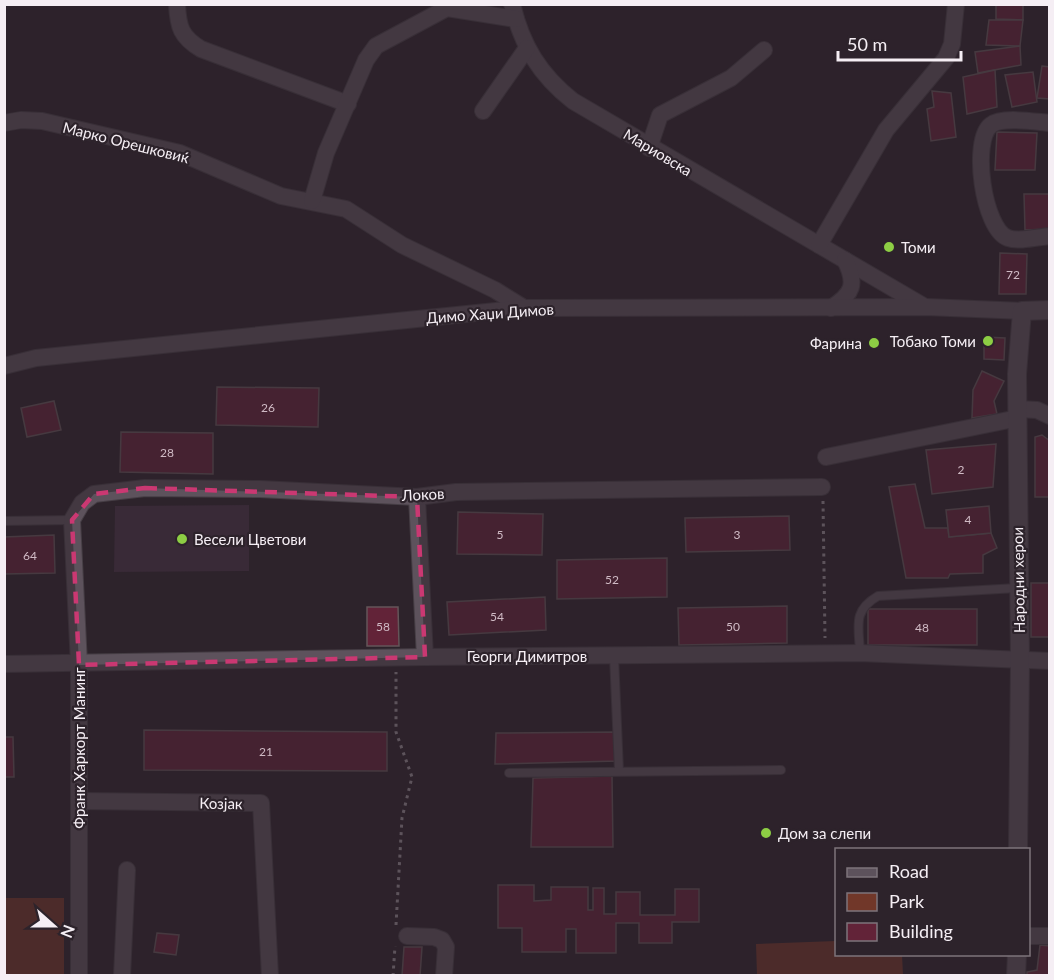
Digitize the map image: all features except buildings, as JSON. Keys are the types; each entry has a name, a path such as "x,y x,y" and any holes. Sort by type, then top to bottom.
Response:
{"street":[{"path":"177,4 178,24 186,40 201,49 348,104"},
{"path":"819,245 886,130 906,103 946,58 952,44 956,4"},
{"path":"312,201 322,164 366,60 376,46 447,8 478,8 514,12"},
{"name":"Мариовска","path":"514,12 527,48 539,69 555,87 649,148 926,307"},
{"path":"483,111 527,48"},
{"path":"649,148 660,115 732,78 764,51"},
{"name":"Марко Орешковиќ","path":"4,123 21,120 42,121 180,153 281,196 346,209 402,245 495,290 524,308"},
{"path":"1050,123 998,122 990,126 986,132 983,152 984,198 991,221 997,229 1014,239 1050,236"},
{"path":"831,308 845,299 851,289 853,276 845,260"},
{"name":"Димо Хаџи Димов","path":"4,366 36,358 524,308 926,307 1050,310"},
{"name":"Народни херои","path":"1018,848 1020,661 1017,588 1018,413 1022,311"},
{"path":"826,457 1018,413 1037,410 1050,416"},
{"name":"Локов","path":"72,520 82,503 94,494 145,488 260,489 417,496 456,492 822,487"},
{"path":"417,496 425,657"},
{"name":"Франк Харкорт Манинг","path":"72,520 79,665 79,975"},
{"name":"Георги Димитров","path":"4,664 79,665 425,657 860,653 1050,661"},
{"name":"Козјак","path":"80,801 261,803 270,975"},
{"path":"122,975 128,870"},
{"path":"401,936 442,940 446,947 444,975"},
{"path":"1030,936 1050,936"},
{"path":"1016,975 1017,956"}],"lane":[{"path":"4,521 72,520"},
{"path":"860,653 859,616 863,605 878,596 1017,588"},
{"path":"614,656 619,771"},
{"path":"509,773 781,770"}],"path":[{"path":"822,487 825,654"},
{"path":"393,975 401,936 396,926 402,818 412,777 396,732 396,658"}],"highlighted area":[{"path":"145,488 417,497 425,657 79,665 72,520 94,494"}],"shaded area":[{"name":"Весели Цветови","path":"249,505 249,571 114,572 115,506"}],"green space":[{"path":"5,898 64,898 64,975 5,975"},
{"path":"835,941 835,956 902,956 903,975 757,975 756,944"}],"place":[{"name":"Томи","path":"889,247"},
{"name":"Тобако Томи","path":"988,341"},
{"name":"Фарина","path":"874,343"},
{"name":"Весели Цветови","path":"182,539"},
{"name":"Дом за слепи","path":"766,833"}]}
